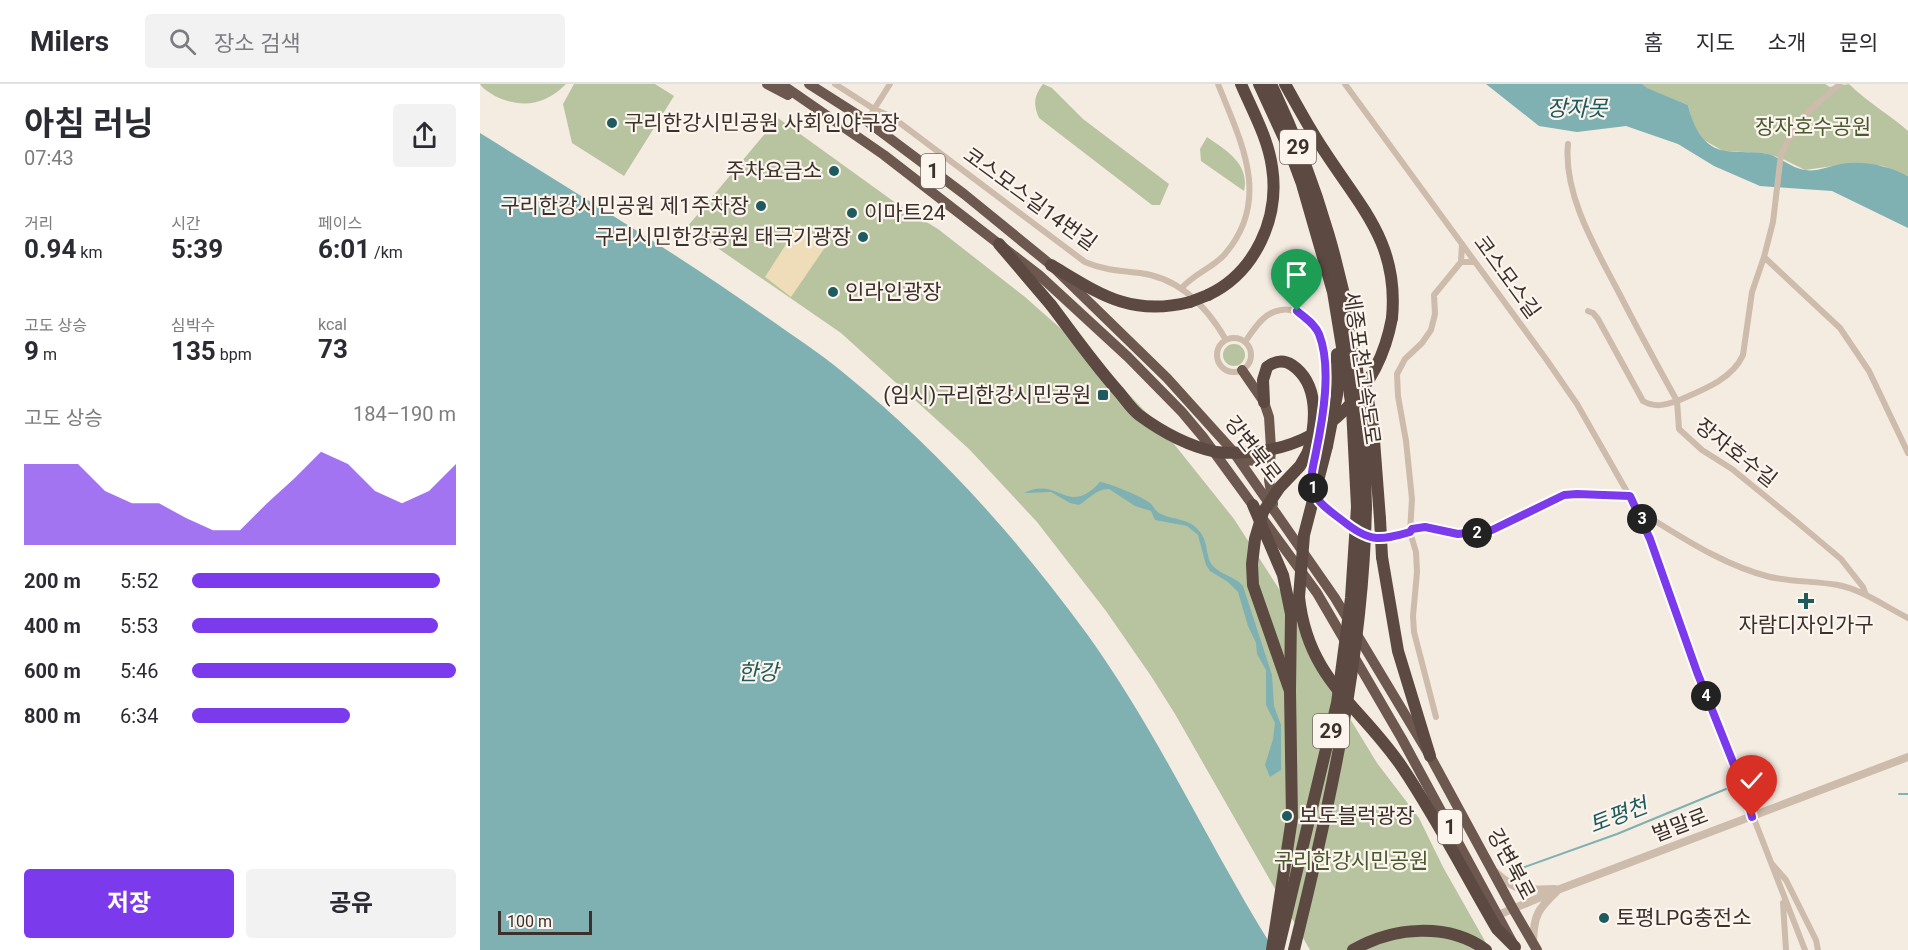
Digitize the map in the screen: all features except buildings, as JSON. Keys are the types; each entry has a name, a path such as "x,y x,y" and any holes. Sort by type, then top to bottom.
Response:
{"highway":[{"path":"767,84 825,114"},
{"name":"강변북로","path":"782,84 929,188 1060,293 1160,390 1203,437 1306,576 1338,627 1498,915"},
{"name":"강변북로","path":"809,84 864,120 964,194 1051,265 1167,378 1232,450 1335,598 1430,756 1535,946"},
{"path":"1051,265 1095,292 1120,302 1153,307 1190,302 1208,295 1232,279 1248,262 1262,240 1273,201 1274,178 1270,156 1241,84"},
{"name":"세종포천고속도로","path":"1259,84 1289,149 1302,184 1334,292 1352,408 1361,507 1337,703 1278,950"},
{"name":"세종포천고속도로","path":"1270,84 1300,152 1322,213 1345,306 1360,390 1363,586 1344,721 1294,950"},
{"path":"999,244 1051,305 1108,381 1137,413 1171,436 1219,453 1263,451 1306,438 1335,419 1359,396 1374,374 1384,350 1392,318 1391,274 1380,236 1364,208 1320,145 1285,84"},
{"path":"1307,206 1334,329 1338,362 1337,395 1328,446 1304,535 1299,597 1302,621 1315,658 1327,677 1380,737 1404,770 1497,929 1516,948"},
{"path":"1322,213 1345,276 1362,362 1373,427 1382,557 1398,651 1430,756"},
{"path":"1273,507 1269,480 1271,448 1269,417 1264,402 1263,380 1267,367 1277,361 1283,361 1298,370 1306,380 1313,402 1313,433 1308,452 1300,466 1280,487 1263,512 1251,564 1256,597 1290,691"},
{"path":"1242,370 1264,402"},
{"path":"1232,450 1249,462 1264,457 1271,448"},
{"path":"1253,505 1283,575 1291,614 1292,818 1272,950"},
{"name":"1","path":"1498,915 1516,948"},
{"path":"1353,950 1382,936 1404,931 1452,934 1478,944 1486,950"}],"street":[{"name":"코스모스길14번길","path":"835,84 873,112 892,117 1085,262 1097,268 1156,277 1181,289 1208,310 1226,340"},
{"path":"873,112 890,84"},
{"path":"1181,289 1189,279 1223,257 1238,237 1247,216 1251,188 1244,150 1218,84"},
{"name":"코스모스길","path":"1345,84 1558,377 1601,445 1638,511 1697,672 1746,795 1752,817 1805,950"},
{"name":"장자호수길","path":"1840,84 1809,111 1788,139 1782,155 1773,222 1752,292 1740,363 1722,378 1677,401 1679,429 1702,450 1732,470 1797,522 1841,560 1866,595"},
{"path":"1568,144 1567,157 1574,196 1596,249 1677,401 1661,406 1649,405 1643,401 1598,319 1588,311"},
{"path":"1436,717 1414,632 1416,552 1410,532 1412,499 1397,374 1405,358 1422,343 1431,330 1435,314 1434,295 1461,262 1462,244"},
{"path":"1764,257 1840,328 1869,371 1908,453"},
{"path":"1461,262 1475,262"},
{"path":"1245,342 1268,315 1281,310 1297,311 1310,321 1319,333 1326,390 1312,471 1314,492 1324,506 1359,534 1383,539 1425,527 1458,534 1492,530 1564,495 1630,496"},
{"path":"1236,338 1245,342 1250,349 1251,357 1248,364 1242,370 1228,371 1218,361 1217,351 1226,340 1236,338"},
{"path":"1638,511 1707,552 1746,569 1769,576 1840,586 1866,595 1908,618"},
{"name":"벌말로","path":"1498,915 1560,889 1908,757"},
{"name":"코스모스길","path":"1769,860 1786,880 1816,940 1818,950"},
{"path":"1493,870 1520,890 1560,889"},
{"path":"1535,946 1534,921 1538,911 1560,889"},
{"name":"코스모스길","path":"1783,897 1786,950"}],"green space":[{"path":"480,84 566,84 550,97 542,100 533,103 514,103 495,96"},
{"name":"구리한강시민공원 사회인야구장","path":"574,84 655,84 674,96 624,176 572,143 563,104"},
{"path":"1043,84 1052,88 1083,119 1169,184 1160,205 1152,205 1039,118 1035,100"},
{"name":"장자호수공원","path":"1642,84 1825,84 1830,87 1849,84 1908,131 1908,176 1883,166 1854,163 1805,170 1781,158 1764,153 1723,151 1704,140 1693,125 1688,105 1646,88"},
{"name":"구리한강시민공원","path":"778,118 900,206 938,229 1025,297 1094,358 1162,429 1234,519 1299,620 1316,663 1377,763 1419,818 1443,867 1490,950 1310,950 1151,676 1106,611 1037,522 969,449 841,333 687,227"},
{"path":"1207,137 1229,153 1240,165 1245,181 1244,191 1201,161 1200,149"},
{"path":"1234,344 1242,347 1245,355 1242,363 1234,366 1226,363 1223,355 1226,347"}],"sand":[{"path":"799,224 826,246 791,297 765,277"}],"water":[{"name":"장자못","path":"1486,84 1642,84 1688,105 1700,135 1711,146 1718,149 1768,154 1805,170 1858,163 1892,169 1908,176 1908,228 1832,191 1760,186 1714,166 1678,144 1626,126 1577,132 1539,126"},
{"name":"한강","path":"480,133 660,245 816,351 879,403 944,464 1033,563 1113,672 1161,751 1227,871 1274,950 480,950"},
{"path":"1100,482 1140,497 1150,503 1159,513 1196,527 1203,536 1213,566 1243,586 1272,675 1274,706 1281,725 1281,770 1270,777 1265,765 1275,723 1266,705 1266,670 1257,654 1256,643 1248,626 1238,592 1228,582 1210,571 1206,565 1198,535 1187,526 1155,520 1151,511 1135,506 1109,489 1097,492 1079,505 1070,503 1051,492 1024,493 1046,489 1071,497 1079,496 1089,492"}],"waterway":[{"name":"토평천","path":"1522,868 1617,834 1726,789"},
{"name":"토평천","path":"1899,794 1908,794"}],"place":[{"name":"구리한강시민공원 사회인야구장","path":"612,123"},
{"name":"주차요금소","path":"834,171"},
{"name":"구리한강시민공원 제1주차장","path":"761,206"},
{"name":"이마트24","path":"852,213"},
{"name":"구리시민한강공원 태극기광장","path":"863,237"},
{"name":"인라인광장","path":"833,292"},
{"name":"(임시)구리한강시민공원","path":"1103,395"},
{"name":"자람디자인가구","path":"1806,601"},
{"name":"보도블럭광장","path":"1287,816"},
{"name":"토평LPG충전소","path":"1604,918"}],"route":[{"path":"1297,311 1310,321 1319,333 1325,374 1326,390 1312,471 1314,492 1324,506 1359,534 1390,539 1410,532 1412,529 1425,527 1458,534 1474,533 1492,530 1564,495 1630,496 1650,539 1697,672 1746,795 1752,817"}]}
